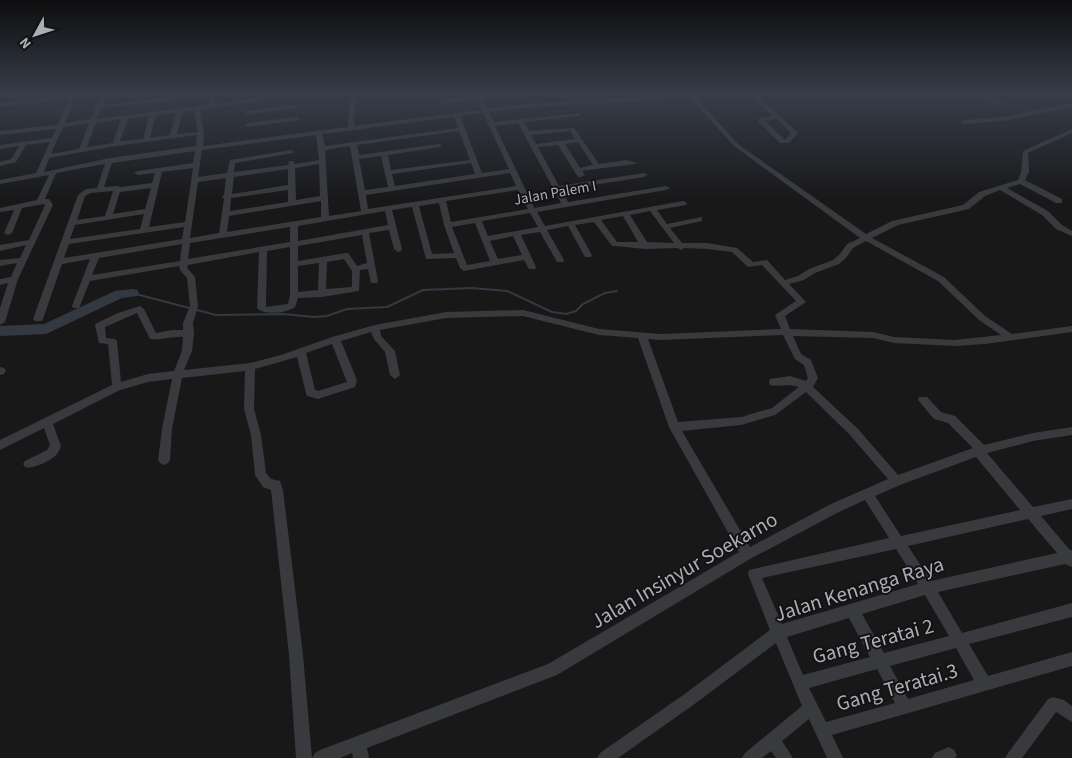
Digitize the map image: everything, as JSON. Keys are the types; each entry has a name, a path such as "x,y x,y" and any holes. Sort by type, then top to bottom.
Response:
{"street":[{"path":"0,134 42,128"},
{"path":"38,174 59,128"},
{"path":"82,151 90,128"},
{"path":"116,144 121,128"},
{"path":"146,140 149,128"},
{"path":"173,136 175,128"},
{"path":"164,460 167,429 178,374 188,351 190,316 194,306 191,277 184,271 184,263 187,224 197,165 200,128"},
{"path":"295,136 296,128"},
{"path":"0,182 110,160 349,128"},
{"path":"494,128 532,211 560,260"},
{"path":"524,128 566,205"},
{"path":"526,133 566,128"},
{"path":"569,128 580,140 581,158 578,170 587,184"},
{"path":"723,128 738,146 866,237 941,279 982,318 1010,337"},
{"path":"768,128 782,142 787,142 795,133 790,128"},
{"path":"322,148 461,129 479,175"},
{"path":"783,283 801,278 812,271 836,262 850,246 895,223 966,207 982,194 1021,181 1025,172 1025,152 1072,131"},
{"path":"434,132 445,165"},
{"path":"46,157 116,144 201,133"},
{"path":"319,133 322,148 325,218"},
{"path":"0,147 53,140"},
{"path":"533,146 580,140"},
{"path":"560,142 581,158 597,166"},
{"path":"353,143 365,212"},
{"path":"0,164 13,162 24,144"},
{"path":"355,158 439,146"},
{"path":"223,234 226,196 232,161 235,159 291,149 292,203"},
{"path":"384,153 392,188"},
{"path":"0,160 16,158"},
{"path":"100,189 110,160"},
{"path":"388,173 474,161"},
{"path":"194,180 322,162"},
{"path":"578,170 626,162 634,163"},
{"path":"138,173 197,165"},
{"path":"144,230 159,170"},
{"path":"362,193 513,170"},
{"path":"40,202 54,171"},
{"path":"556,189 644,175"},
{"path":"1021,181 1059,201"},
{"path":"38,319 82,194 116,187 118,190 155,185"},
{"path":"226,196 292,187"},
{"path":"58,262 94,258 294,222 521,187"},
{"name":"Jalan Palem I","path":"448,225 666,188"},
{"path":"1001,188 1044,213 1059,227 1072,234"},
{"path":"108,218 118,190"},
{"path":"224,218 324,198"},
{"path":"442,200 448,225 464,268 527,257"},
{"path":"0,210 46,201 49,204 14,279 0,322"},
{"path":"486,239 683,203"},
{"path":"415,204 429,257 459,255"},
{"path":"8,233 19,206"},
{"path":"388,208 398,249"},
{"path":"652,210 667,226 681,247"},
{"path":"72,223 149,212"},
{"path":"625,214 645,246"},
{"path":"596,219 614,243 645,246 707,246 735,250 750,264 764,263 802,302 780,314 786,332 797,354 808,363 810,368 813,378 807,387 778,410 761,416 726,423 674,427"},
{"path":"667,226 699,219"},
{"path":"478,220 495,263"},
{"path":"263,249 262,309 290,307 294,295 294,222"},
{"path":"66,242 187,224"},
{"path":"571,224 588,255"},
{"path":"87,279 392,227"},
{"path":"365,232 374,281"},
{"path":"516,234 532,268"},
{"path":"0,248 30,242"},
{"path":"294,264 346,256 356,273 356,289 322,294 294,295"},
{"path":"76,306 94,258"},
{"path":"322,294 323,259"},
{"path":"0,263 22,260"},
{"path":"354,269 372,265"},
{"path":"0,282 14,279"},
{"path":"118,387 112,341 102,340 100,325 121,314 140,309 143,311 153,337 172,333 189,334"},
{"path":"0,445 118,387 148,378 250,367 301,353 335,339 375,328 464,313 523,313 599,332 642,336 698,337 786,332 873,335 921,343 985,342 1072,329"},
{"path":"375,328 377,337 390,350 395,375"},
{"path":"642,336 674,427 742,546"},
{"path":"301,353 311,393 315,395 351,384 352,380 335,339"},
{"path":"250,367 249,410 256,435 261,475 267,483 276,485 277,490 304,752"},
{"path":"774,382 790,380 807,387 854,432 891,475"},
{"path":"923,400 938,416 951,419 978,446 1071,559"},
{"path":"29,464 51,453 56,446 47,421"},
{"name":"Jalan Insinyur Soekarno","path":"320,758 359,750 552,670 742,546 867,493 891,475 978,446 1072,431"},
{"path":"867,493 928,588 985,684"},
{"path":"835,758 799,683 754,574 1072,504"},
{"name":"Jalan Kenanga Raya","path":"606,758 691,698 779,632 928,588 1071,559"},
{"name":"Gang Teratai 2","path":"799,683 1072,610"},
{"path":"852,611 881,660 905,708"},
{"name":"Gang Teratai.3","path":"821,731 1072,659"},
{"path":"1013,758 1053,704 1059,705 1072,715"},
{"path":"750,758 811,708"},
{"path":"772,740 785,758"}],"waterway":[{"path":"132,293 216,315 283,314 314,317 327,316 347,309 387,307 423,290 472,288 507,291 552,312 566,314 576,311 583,304 605,293 617,291"},
{"path":"0,331 46,329 120,294 132,293"}]}
